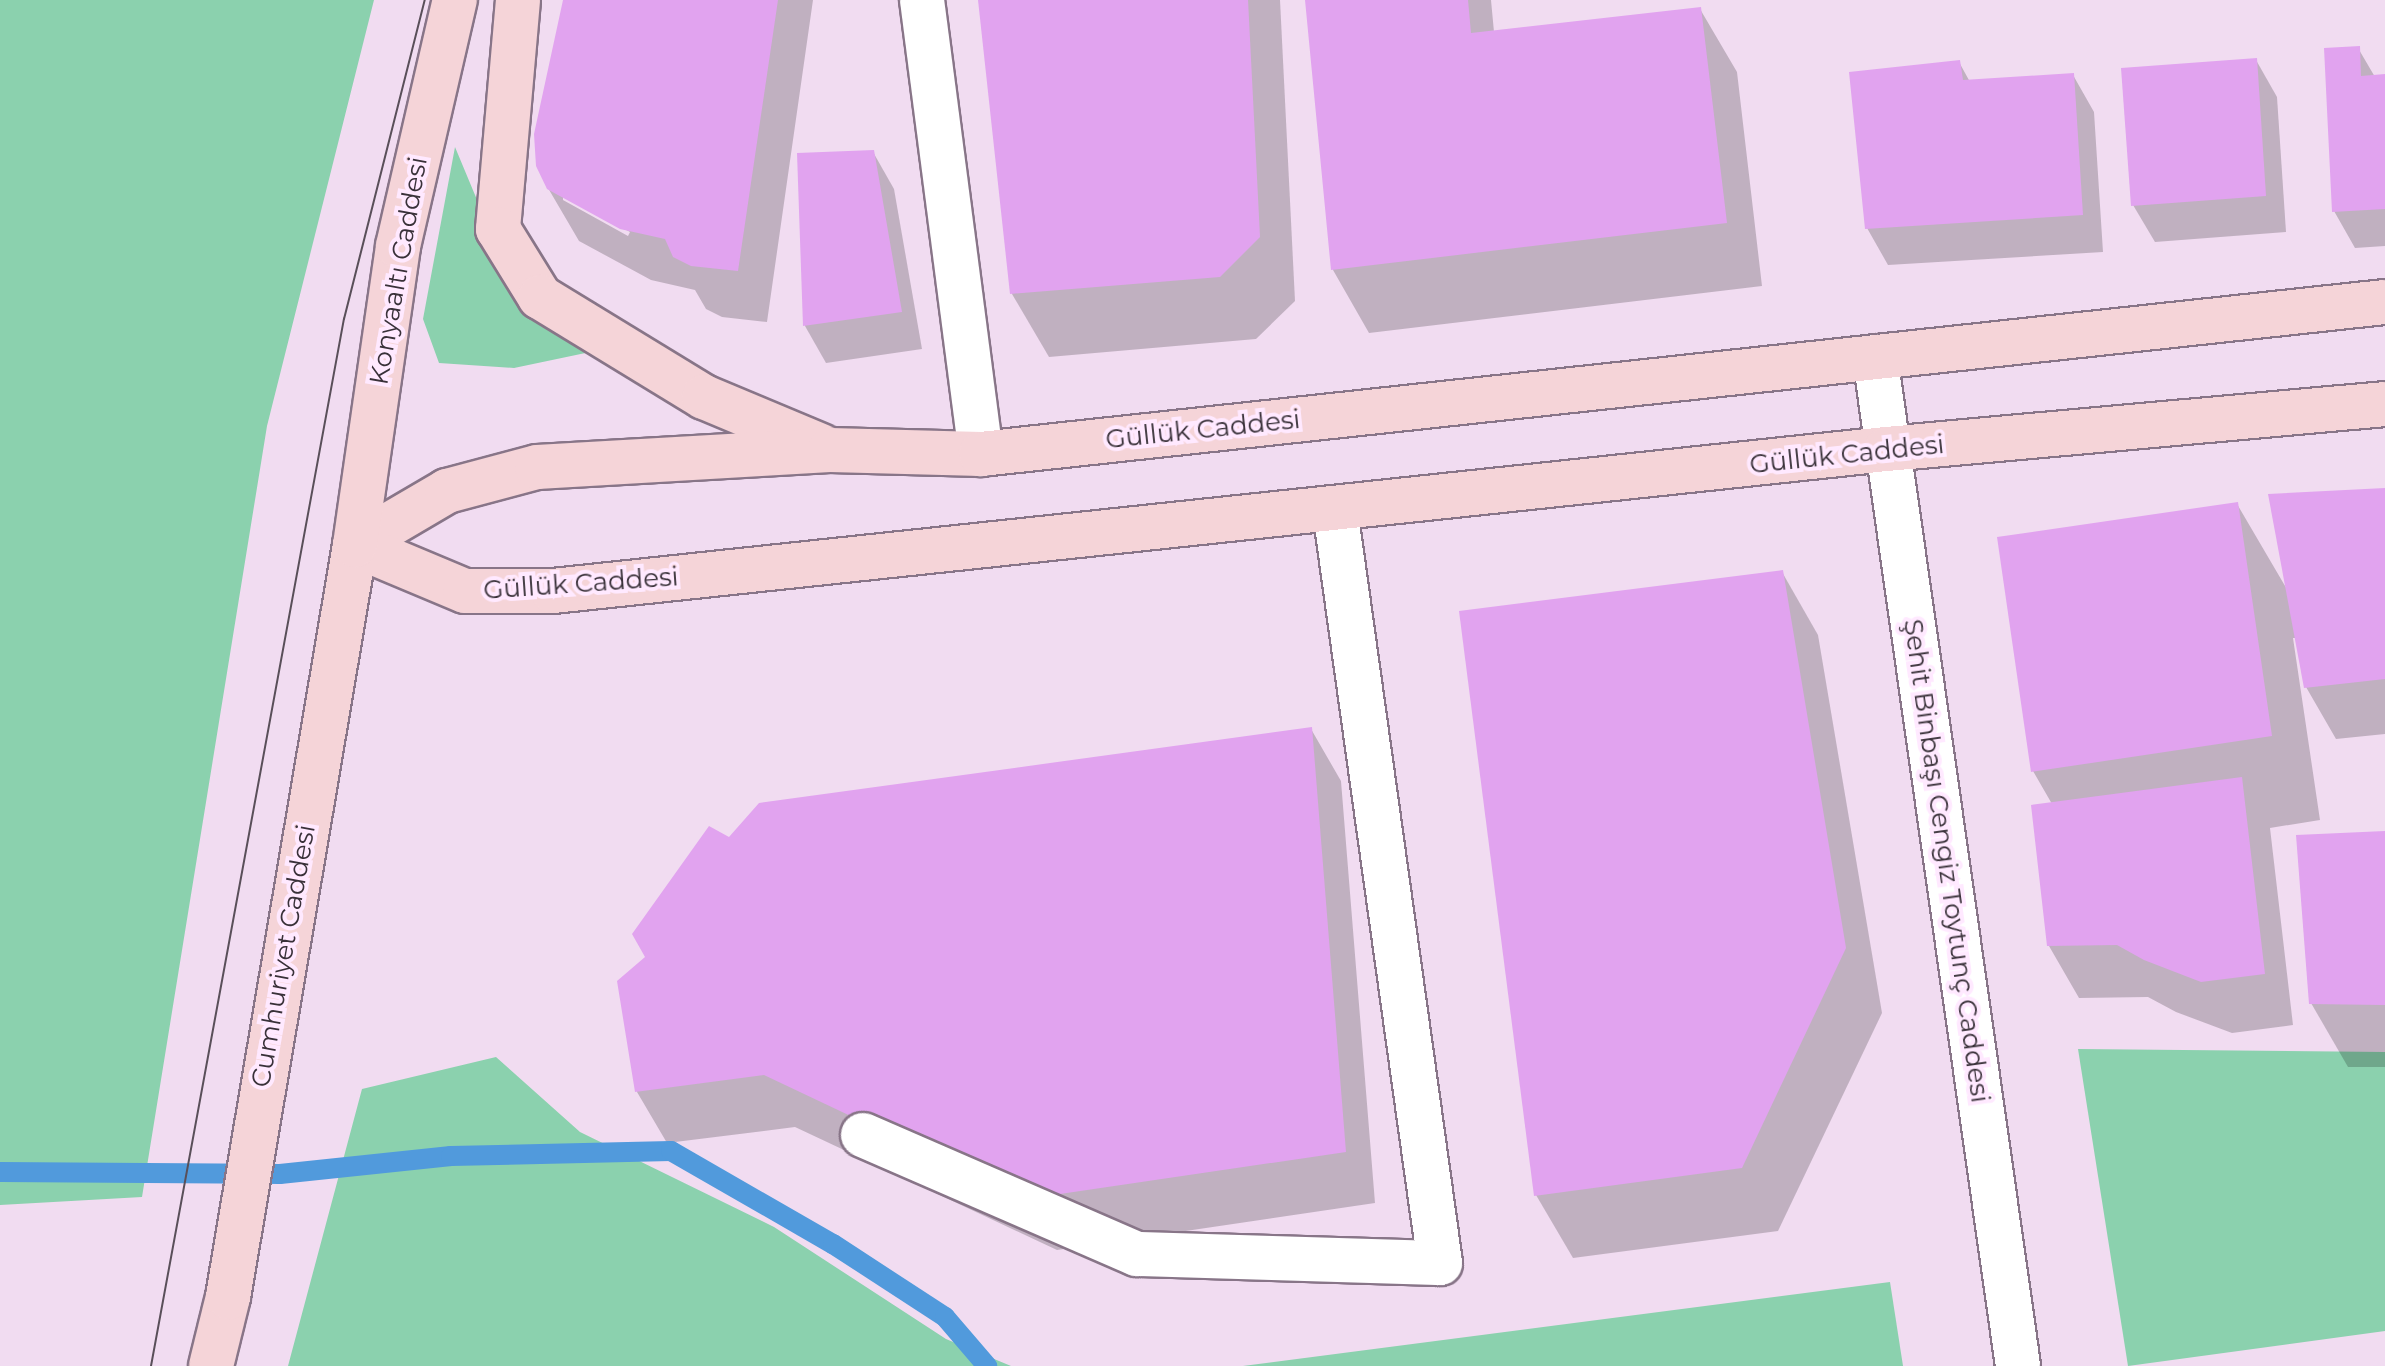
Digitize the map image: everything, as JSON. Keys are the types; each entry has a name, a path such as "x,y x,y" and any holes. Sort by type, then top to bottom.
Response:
{"main road":[{"name":"Konyaaltı Caddesi","path":"355,545 398,246 455,0"},
{"path":"518,0 498,229 540,297 704,397 830,450"},
{"name":"Güllük Caddesi","path":"355,545 447,491 537,467 830,450 981,454 2385,302"},
{"name":"Güllük Caddesi","path":"355,545 465,591 553,591 1887,449 2385,404"},
{"name":"Cumhuriyet Caddesi","path":"211,1366 228,1297 266,1056 355,545"}],"street":[{"path":"922,0 981,454"},
{"name":"Şehit Binbaşı Cengiz Toytunç Caddesi","path":"1875,357 2018,1366"},
{"path":"863,1135 1137,1254 1440,1263 1335,510"}],"green space":[{"path":"0,0 374,0 267,426 142,1197 0,1205"},
{"path":"455,147 480,207 595,351 514,368 439,363 423,319"},
{"path":"2078,1049 2385,1052 2385,1331 2128,1366"},
{"path":"496,1057 580,1132 774,1227 946,1339 1011,1366 288,1366 362,1089"},
{"path":"1890,1282 1903,1366 1243,1366"}],"building":[{"path":"563,0 778,0 738,271 691,266 673,257 665,239 620,229 547,189 536,166 534,134"},
{"path":"978,0 1248,0 1260,237 1220,277 1010,294"},
{"path":"1305,0 1468,0 1471,33 1701,7 1727,223 1331,270"},
{"path":"2360,46 2361,76 2385,74 2385,209 2332,212 2324,48"},
{"path":"2257,58 2266,196 2131,206 2121,68"},
{"path":"1960,60 1963,80 2074,73 2083,215 1865,229 1849,72"},
{"path":"874,150 902,312 803,326 797,153"},
{"path":"2385,488 2385,679 2304,688 2268,494"},
{"path":"2238,502 2272,736 2031,772 1997,537"},
{"path":"1783,570 1846,948 1742,1168 1534,1196 1459,611"},
{"path":"1312,727 1346,1152 1026,1199 764,1075 635,1092 617,981 645,957 632,934 709,826 729,837 759,803"},
{"path":"2242,777 2265,974 2201,982 2144,960 2117,945 2047,946 2031,805"},
{"path":"2385,831 2385,1005 2309,1004 2296,835"}],"waterway":[{"path":"0,1172 280,1174 451,1156 671,1151 833,1244 945,1317 987,1366"}],"tram line":[{"path":"151,1366 344,319 425,0"}]}
